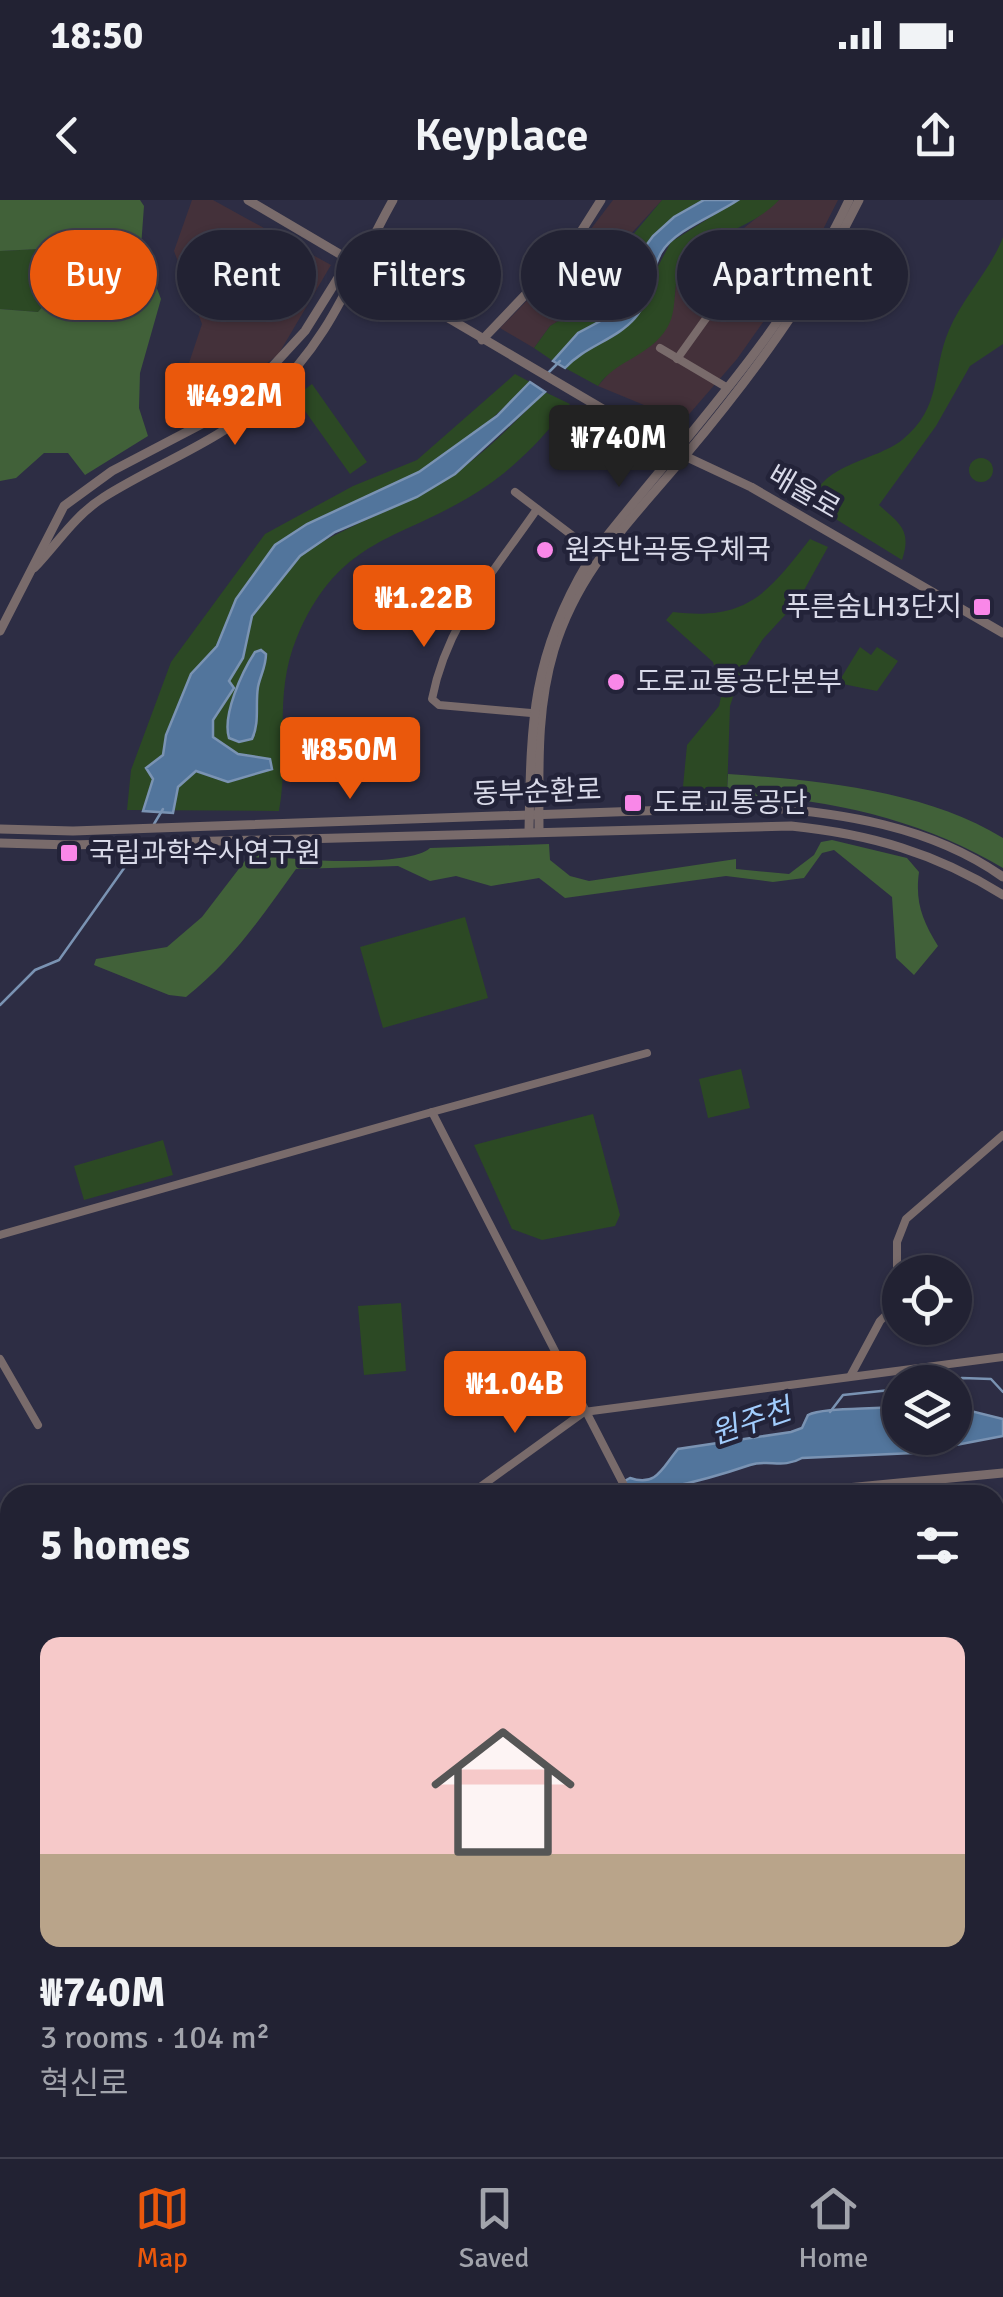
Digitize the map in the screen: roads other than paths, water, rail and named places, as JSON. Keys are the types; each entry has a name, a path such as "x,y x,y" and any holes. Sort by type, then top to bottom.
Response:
{"street":[{"path":"248,200 336,254"},
{"path":"376,230 393,200"},
{"path":"448,320 482,340 572,246 601,200"},
{"path":"837,230 849,200"},
{"path":"841,230 858,200"},
{"path":"0,630 34,568 46,534 64,506 112,471 219,414 246,395 305,331 336,281"},
{"path":"34,568 74,521 102,498 225,432 267,398 324,335 336,315"},
{"path":"678,358 705,320"},
{"path":"679,454 726,387 782,320"},
{"path":"534,831 532,713 551,635 565,600 596,554 777,340 789,320"},
{"name":"배울로","path":"482,340 679,454 751,486 1003,632"},
{"path":"660,348 726,387"},
{"path":"515,492 596,554"},
{"path":"532,713 438,705 432,699 440,660 453,628 537,508"},
{"path":"534,815 538,738 546,686 572,604 596,554"},
{"name":"동부순환로","path":"0,828 172,827 754,807 825,814 918,835 973,858 1003,877"},
{"name":"동부순환로","path":"0,843 127,843 752,824 825,829 925,852 1003,895"},
{"path":"0,1235 647,1052"},
{"path":"432,1112 623,1485"},
{"path":"851,1375 880,1321 897,1304 896,1242 906,1220 1003,1135"},
{"path":"484,1485 586,1417 851,1375 1003,1357"},
{"path":"0,1359 38,1425"},
{"path":"883,1485 1003,1473"}],"water":[{"path":"704,200 738,200 685,230 677,230 677,237 657,261 657,232 674,217"},
{"path":"602,320 633,320 565,368 553,361 578,333"},
{"path":"530,382 545,392 455,474 417,497 335,532 300,556 252,616 243,658 229,681 234,688 213,720 213,737 238,754 270,759 272,769 228,782 196,771 178,787 173,813 143,811 153,779 146,768 163,755 166,735 191,674 217,646 236,599 275,545 307,524 419,472 497,416"},
{"path":"261,650 266,659 258,687 254,733 252,739 239,742 229,738 228,718 239,682 255,652"},
{"path":"882,1407 882,1454 757,1463 680,1485 617,1485 630,1478 653,1478 678,1449 791,1432 802,1428 808,1415"},
{"path":"972,1411 1003,1419 1003,1436 972,1442"}],"waterway":[{"path":"548,373 560,361"},
{"path":"154,824 163,809"},
{"path":"0,1005 35,970 59,960 139,847"},
{"path":"972,1378 991,1379 1003,1392"},
{"path":"830,1412 843,1395 882,1391"}],"place":[{"name":"원주반곡동우체국","path":"545,550"},
{"name":"푸른숨LH3단지","path":"982,607"},
{"name":"도로교통공단본부","path":"616,682"},
{"name":"도로교통공단","path":"633,803"},
{"name":"국립과학수사연구원","path":"69,853"}],"water label":[{"name":"원주천","path":"751,1422"}]}
